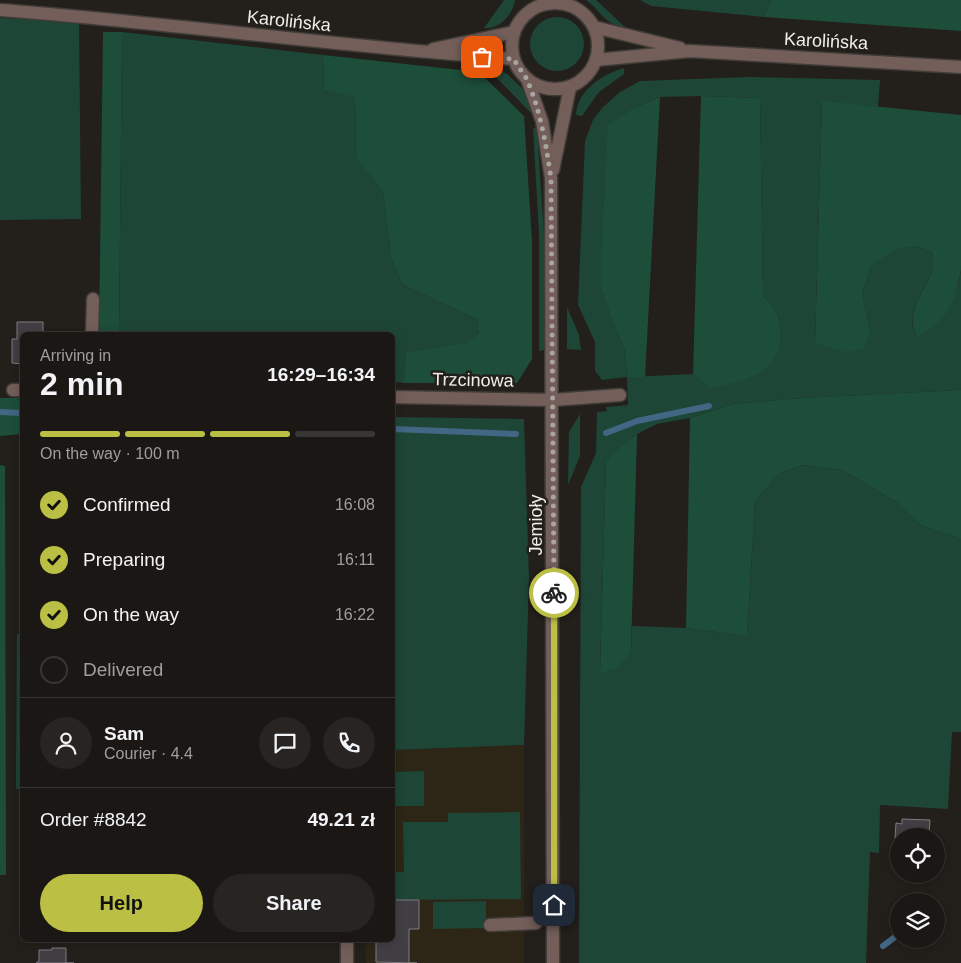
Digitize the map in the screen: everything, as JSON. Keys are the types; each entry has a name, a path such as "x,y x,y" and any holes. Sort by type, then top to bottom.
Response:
{"street":[{"path":"562,1 576,7 587,16 594,27 598,40 596,60 593,68 583,79 570,86 555,89 540,87 527,79 518,68 514,59 512,39 527,6 562,1"},
{"name":"Karolińska","path":"0,10 108,18 416,52 514,59"},
{"name":"Karolińska","path":"594,27 690,51"},
{"path":"416,52 514,32"},
{"name":"Karolińska","path":"596,60 690,51 961,67"},
{"name":"Jemioły","path":"527,79 542,121 551,178 554,400 554,963"},
{"name":"Jemioły","path":"551,178 570,86"},
{"path":"92,332 93,299"},
{"name":"Trzcinowa","path":"395,397 554,400 620,395"},
{"path":"490,925 536,923"},
{"path":"347,942 347,963"}],"shaded area":[{"path":"524,745 524,963 366,963 365,942 395,942 395,750"}],"green space":[{"path":"504,0 515,0 509,16 500,24 484,28"},
{"path":"586,0 596,0 625,27 608,21"},
{"path":"640,0 771,0 764,17 651,6"},
{"path":"771,0 961,0 961,31 764,17"},
{"path":"557,17 567,19 576,25 582,34 584,44 582,54 576,63 567,69 557,71 547,69 538,63 532,54 530,44 532,34 538,25 547,19"},
{"path":"0,18 79,21 81,219 0,220"},
{"path":"103,32 122,32 119,332 99,332"},
{"path":"122,32 323,55 324,90 355,96 356,156 383,192 391,258 403,285 479,320 479,331 469,342 406,352 403,383 395,382 395,332 119,332"},
{"path":"323,55 479,72 524,116 532,241 532,359 517,383 403,383 406,352 468,342 479,332 479,320 403,285 391,258 383,192 356,157 355,97 324,90"},
{"path":"487,68 506,73 526,92 533,115"},
{"path":"624,68 624,74 599,92 582,116 576,115 577,106 581,98 592,84 608,74"},
{"path":"748,77 880,80 878,107 822,102 815,343 870,330 862,294 872,265 893,250 914,246 932,252 932,271 913,311 913,328 917,336 958,285 961,270 961,390 801,398 733,404 690,418 657,424 637,434 618,448 606,461 600,672 631,652 632,626 686,628 747,636 755,501 780,473 803,465 842,470 895,501 922,526 961,539 961,732 952,732 948,809 880,805 879,853 870,852 866,963 579,963 581,487 596,453 597,412 607,411 606,407 628,405 627,377 602,380 595,371 595,342 578,305 585,141 593,120 603,107 620,92 640,81","holes":["660,97 760,98 763,295 777,314 780,334 778,349 773,360 753,376 740,381 710,387 693,374 628,377 624,347 614,326 600,285 634,108"]},
{"path":"701,96 760,98 763,295 777,314 781,335 779,349 765,369 740,381 710,388 693,374"},
{"path":"660,97 645,377 628,377 624,347 614,326 600,285 608,125 634,108"},
{"path":"822,101 961,115 961,270 956,292 948,310 928,331 917,337 914,328 914,311 929,279 933,262 932,252 914,246 894,250 872,265 862,294 870,330 863,349 846,352 815,343"},
{"path":"533,128 537,128 545,251 545,350 539,351 539,235"},
{"path":"567,307 579,335 581,350 567,349"},
{"path":"961,390 961,539 922,526 895,501 842,470 803,465 780,473 755,501 747,636 686,628 690,418 733,404 801,398"},
{"path":"0,398 20,398 20,434 0,436"},
{"path":"580,414 580,456 568,485 569,432"},
{"path":"395,417 524,419 529,577 524,745 395,750"},
{"path":"637,434 631,652 617,669 600,673 606,461 618,448"},
{"path":"0,465 5,466 6,875 0,875"},
{"path":"17,634 20,634 20,789 16,789"},
{"path":"424,771 424,806 395,806 395,772"},
{"path":"520,812 521,899 395,900 395,872 404,872 403,822 448,822 448,813"},
{"path":"486,901 486,928 433,929 433,902"}],"building":[{"path":"17,322 43,322 43,332 20,332 20,364 12,363 12,339 17,339"},
{"path":"902,819 930,820 930,828 896,828 896,823 902,824"},
{"path":"395,900 419,900 419,929 409,929 409,963 376,962 376,942 395,942"},
{"path":"52,948 66,948 66,963 36,963 39,961 39,950 52,950"}],"waterway":[{"path":"606,433 637,421 709,406"},
{"path":"0,412 20,413"},
{"path":"395,429 516,434"},
{"path":"883,946 890,941"}],"way so far":[{"path":"482,57 514,59 518,68 527,79 542,121 551,178 554,593"}],"route":[{"path":"554,593 554,905"}]}
